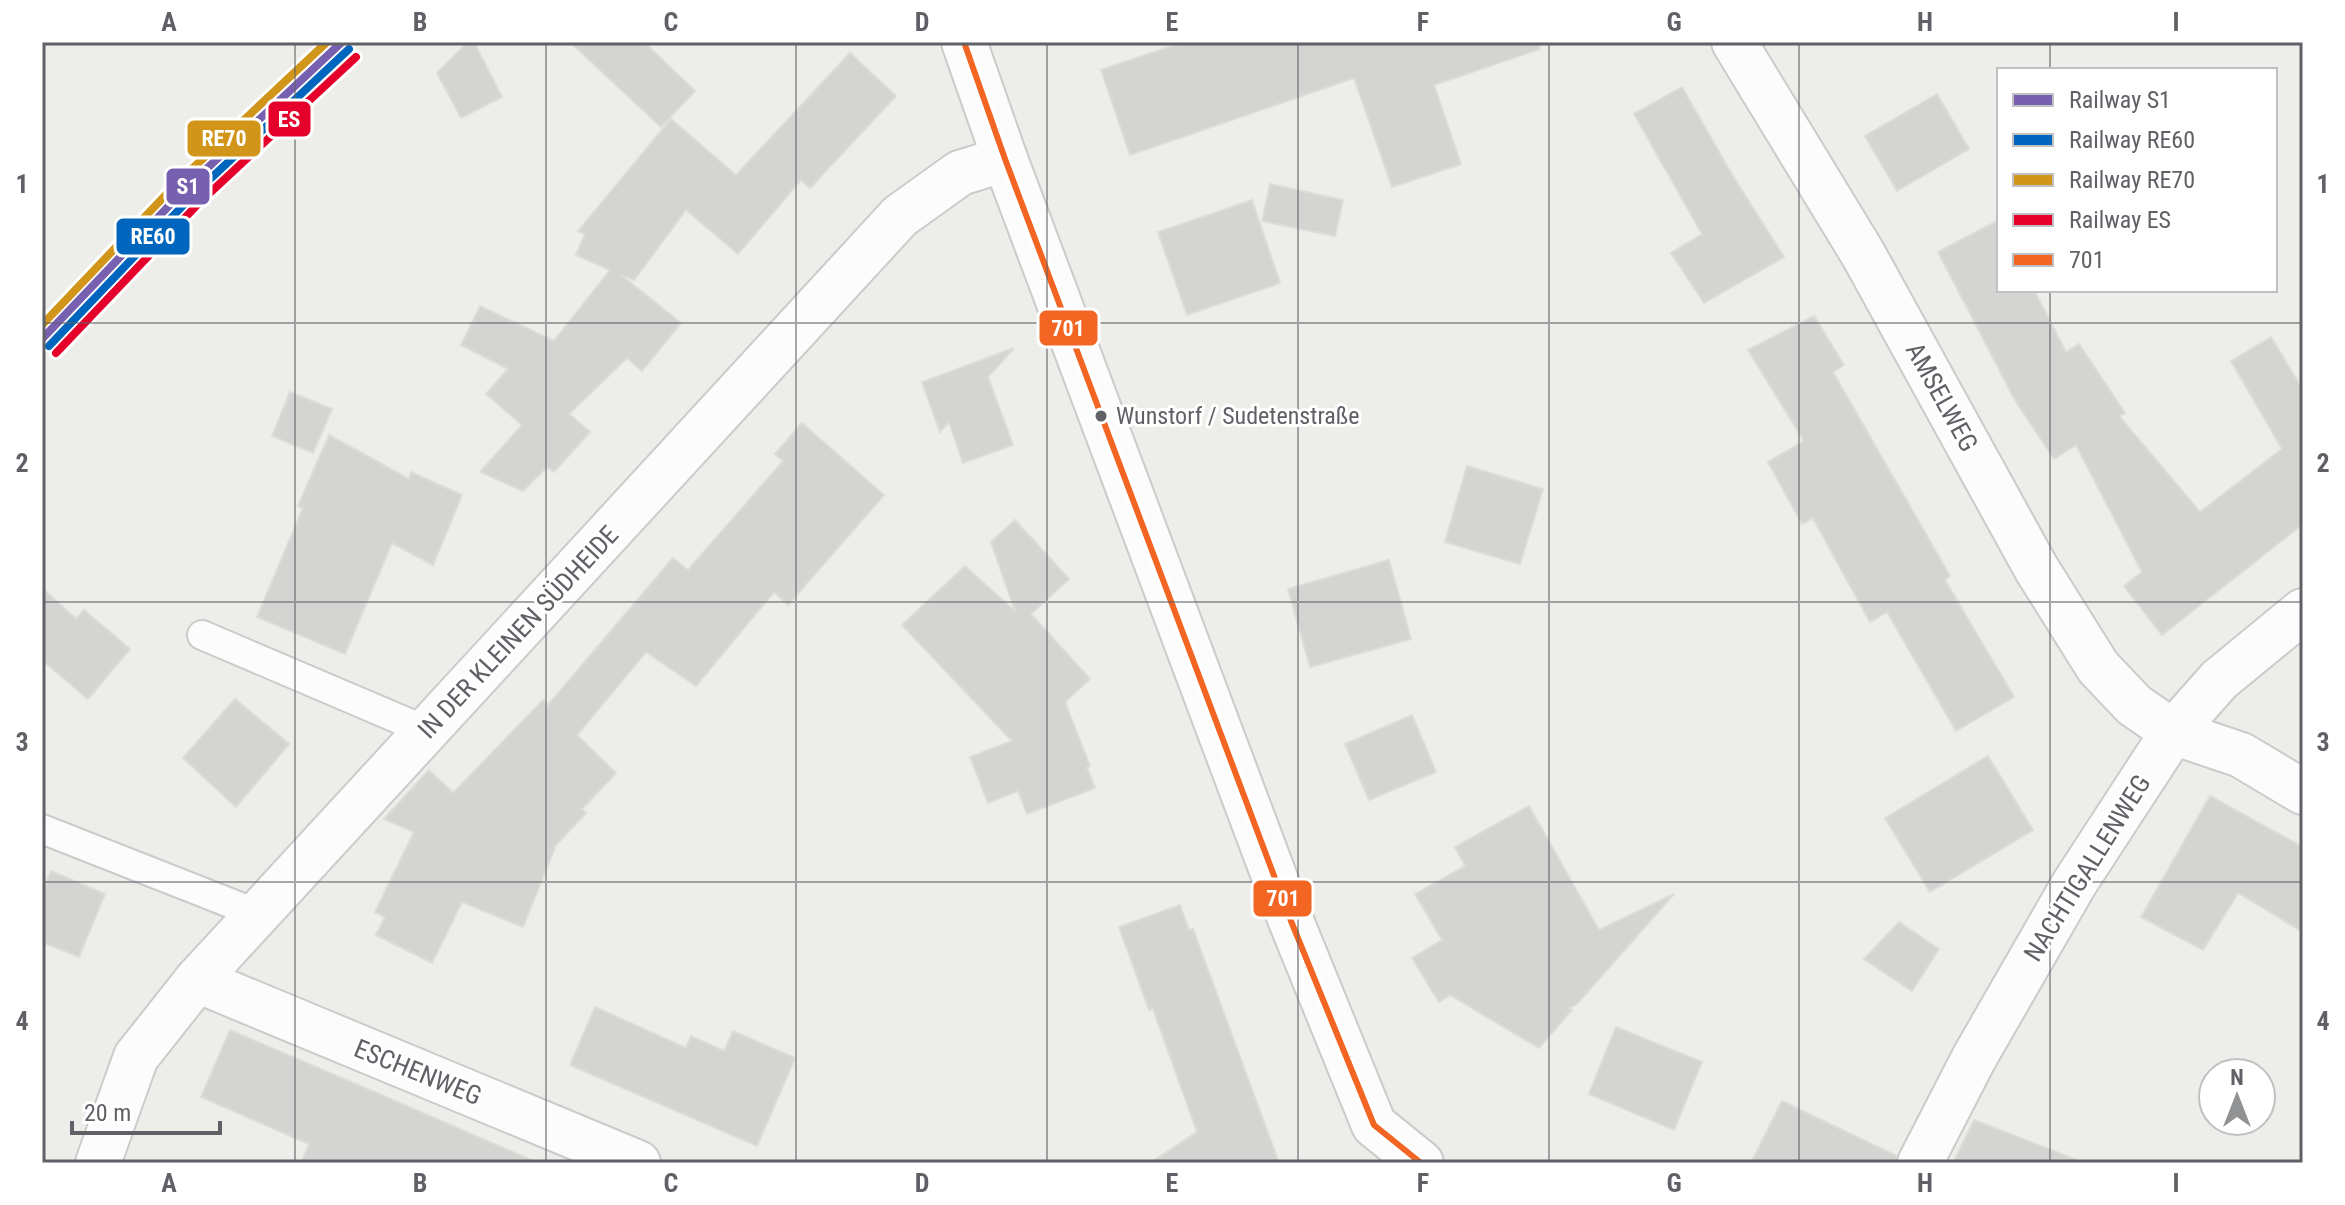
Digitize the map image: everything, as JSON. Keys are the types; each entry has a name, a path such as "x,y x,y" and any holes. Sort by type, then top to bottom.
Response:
{"street":[{"name":"AMSELWEG","path":"1734,42 1863,254 2036,568 2098,667 2134,705 2173,732 2241,755 2303,792"},
{"path":"975,45 1005,159 1291,921 1374,1125 1421,1163"},
{"name":"IN DER KLEINEN SÜDHEIDE","path":"98,1163 136,1057 197,980 900,216 960,173 1005,159"},
{"name":"NACHTIGALLENWEG","path":"1920,1163 1974,1058 2074,884 2173,732 2219,680 2303,611"},
{"name":"ESCHENWEG","path":"197,980 638,1163"}],"lane":[{"path":"202,635 427,731"},
{"path":"42,829 258,914"}],"building":[{"path":"468,42 474,42 502,97 461,118 437,73"},
{"path":"570,42 644,42 695,91 661,127"},
{"path":"1184,42 1539,42 1540,49 1434,85 1461,164 1392,187 1354,78 1130,155 1101,70"},
{"path":"850,53 896,96 810,188 801,180 738,254 686,210 634,280 621,275 681,323 642,371 627,358 569,414 590,432 554,472 547,467 523,491 480,472 522,425 486,394 508,369 461,345 480,306 554,341 610,270 576,255 585,234 578,231 671,119 736,175"},
{"path":"1682,87 1784,257 1704,303 1671,253 1702,234 1634,114"},
{"path":"1937,94 1969,149 1897,191 1865,136"},
{"path":"1270,184 1343,200 1335,236 1262,221"},
{"path":"1252,200 1280,283 1187,315 1158,232"},
{"path":"1997,221 1997,292 2035,292 2066,352 2079,344 2125,413 2119,416 2200,512 2282,449 2231,361 2271,337 2303,390 2303,524 2162,635 2124,586 2142,572 2076,445 2054,459 2016,402 1938,252"},
{"path":"1814,316 1844,365 1833,372 1950,576 1945,580 2014,697 1956,731 1887,612 1870,622 1813,518 1802,524 1768,462 1804,441 1748,350"},
{"path":"1014,348 988,377 1013,445 963,463 949,422 940,432 922,382"},
{"path":"290,392 332,409 313,453 272,436"},
{"path":"802,423 884,495 788,605 774,592 696,686 646,652 577,735 616,773 582,809 586,813 556,845 523,927 462,902 432,963 376,935 385,917 375,912 414,832 384,819 429,770 453,793 543,700 548,705 673,558 688,570 783,461 775,454"},
{"path":"329,435 409,479 411,472 462,495 433,565 392,543 345,654 257,617 303,508 298,506"},
{"path":"1467,466 1543,489 1520,564 1445,542"},
{"path":"1015,520 1069,579 1031,614 1090,679 1065,702 1090,766 1087,767 1095,788 1027,814 1018,791 988,803 970,757 1012,741 902,625 965,566 1015,611 991,542"},
{"path":"1389,560 1411,639 1310,667 1288,589"},
{"path":"42,588 76,619 84,610 130,649 88,699 42,660"},
{"path":"235,699 289,744 236,807 183,758"},
{"path":"1412,715 1436,772 1369,800 1345,744"},
{"path":"1988,756 2033,830 1930,892 1885,818"},
{"path":"2210,796 2303,847 2303,932 2238,893 2203,950 2141,917"},
{"path":"1529,806 1599,930 1674,894 1577,1004 1569,1008 1572,1010 1539,1048 1450,995 1439,1002 1412,958 1442,940 1415,894 1465,866 1455,847"},
{"path":"51,871 105,894 79,957 42,942 42,893"},
{"path":"1180,905 1189,930 1193,929 1279,1163 1150,1163 1197,1132 1153,1009 1149,1010 1119,927"},
{"path":"1899,922 1939,949 1912,991 1864,959"},
{"path":"595,1007 686,1048 691,1036 724,1051 733,1031 795,1058 757,1146 570,1065"},
{"path":"1616,1027 1702,1062 1674,1130 1589,1094"},
{"path":"230,1030 538,1163 301,1163 309,1144 201,1097"},
{"path":"1782,1101 1897,1156 1895,1163 1751,1163"},
{"path":"1974,1120 2077,1160 2077,1163 1953,1163"}],"rail line":[{"name":"RE70","path":"42,325 178,182 327,42"},
{"name":"S1","path":"42,339 185,189 342,42"},
{"name":"RE60","path":"49,346 192,196 349,49"},
{"name":"ES","path":"56,353 199,203 356,57"}],"transit line":[{"name":"701","path":"964,42 1291,921 1374,1125 1421,1163"}],"place":[{"name":"Wunstorf / Sudetenstraße","path":"1101,416"}]}
